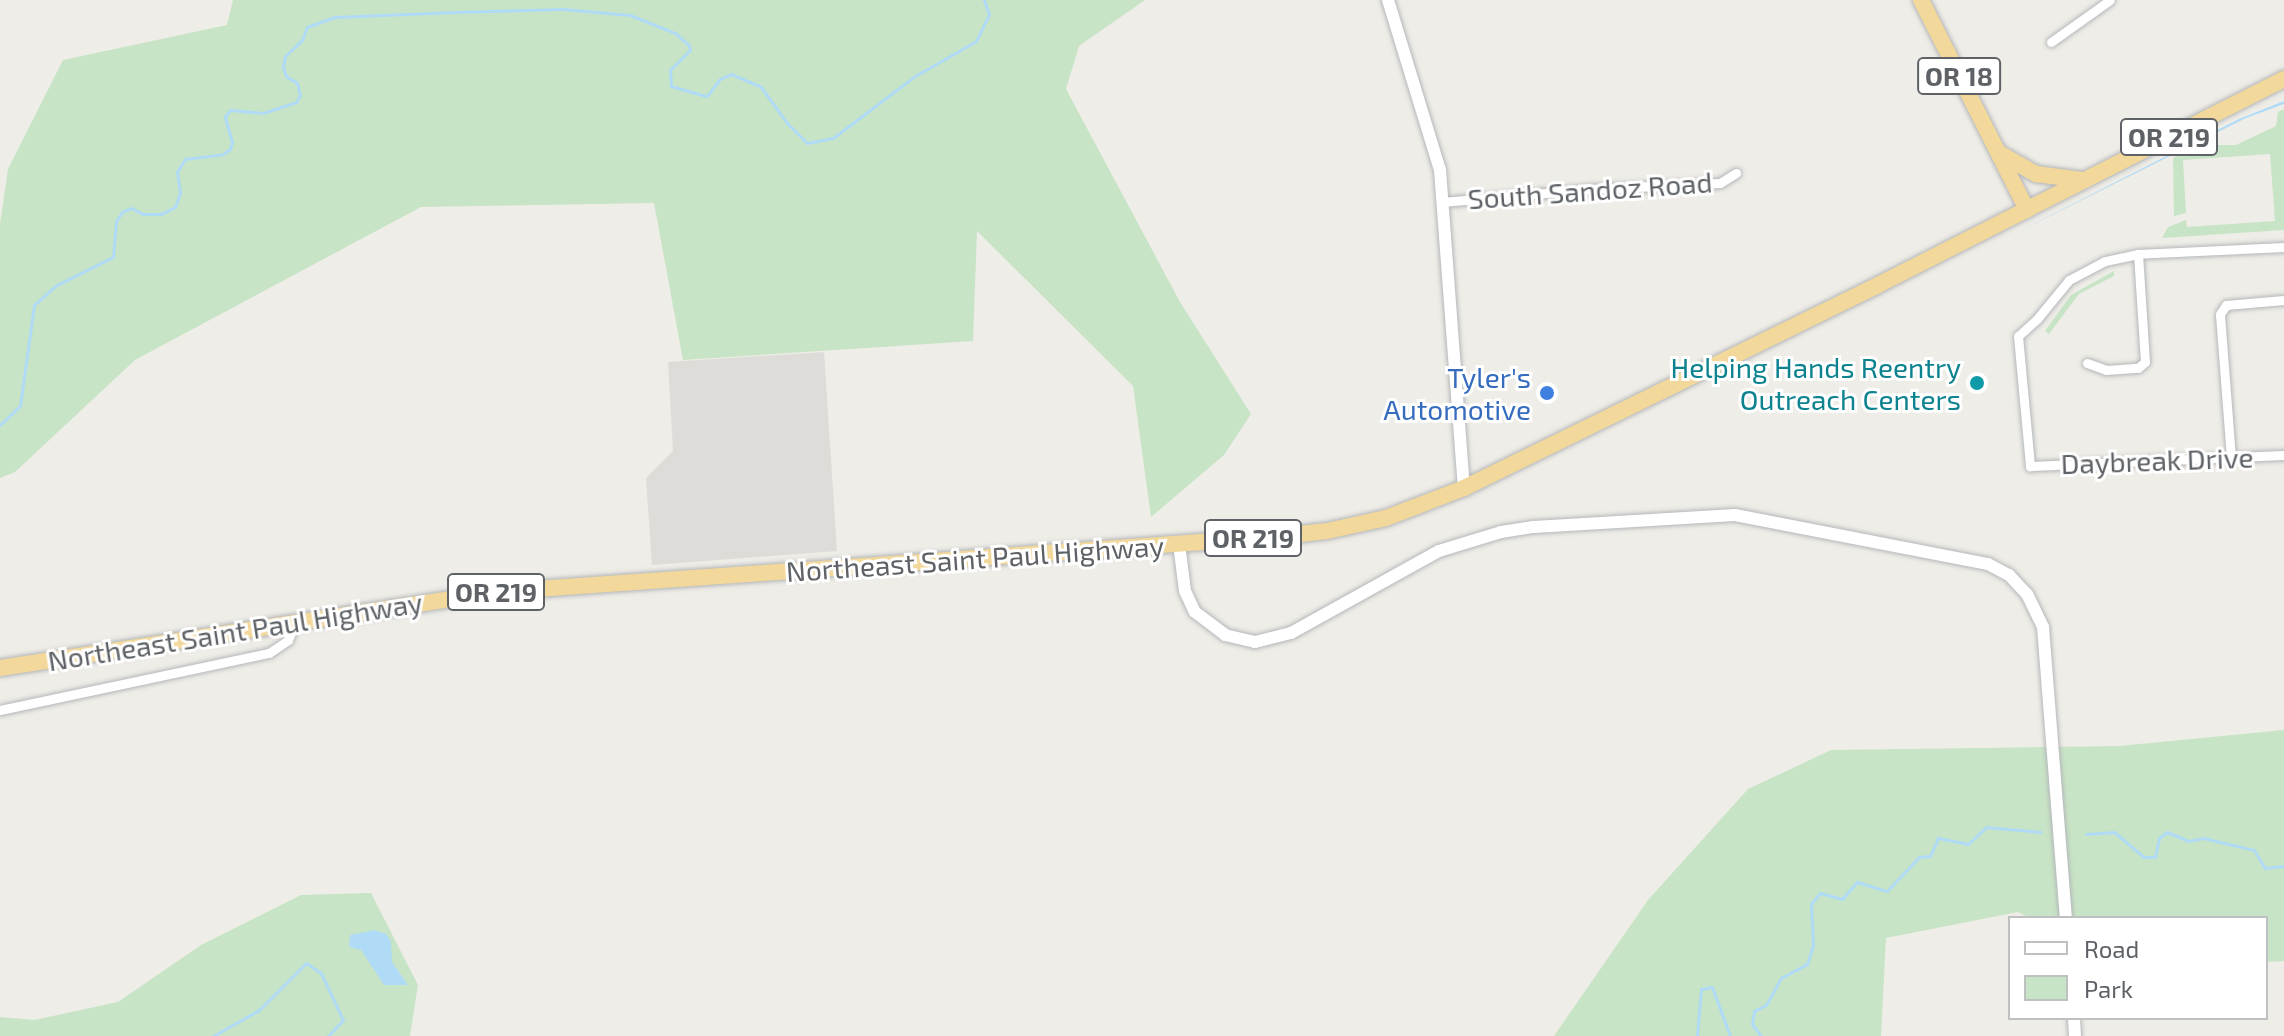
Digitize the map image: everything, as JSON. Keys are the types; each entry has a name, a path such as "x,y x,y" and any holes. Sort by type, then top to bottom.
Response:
{"highway":[{"name":"OR 18","path":"1921,0 2027,210"},
{"name":"Northeast Saint Paul Highway","path":"0,668 296,620 560,585 1179,544 1343,528 1412,509 1464,488 2027,210 2284,79"},
{"path":"1998,152 2036,174 2084,180"}],"main road":[{"path":"1388,0 1431,136 1442,202 1464,488"},
{"path":"1179,544 1182,578 1195,612 1225,635 1255,642 1291,633 1439,551 1501,532 1534,527 1735,515 1988,564 2009,575 2027,594 2043,627 2066,916"}],"street":[{"path":"2051,42 2110,0"},
{"name":"South Sandoz Road","path":"1442,202 1595,189 1720,183 1736,173"},
{"path":"2087,363 2106,370 2138,368 2145,362 2138,254 2284,247"},
{"name":"Daybreak Drive","path":"2138,254 2105,261 2069,280 2037,319 2018,336 2030,466 2153,458 2187,461 2284,455"},
{"path":"2231,458 2220,314 2226,305 2284,300"},
{"path":"0,710 269,653 288,640 296,620"}],"shaded area":[{"path":"824,352 837,551 652,565 646,478 673,451 668,362"}],"green space":[{"path":"233,0 1145,0 1079,46 1066,89 1180,302 1251,414 1224,455 1151,517 1133,386 977,231 973,341 683,360 654,203 421,207 135,360 15,472 0,478 0,224 8,169 63,60 227,25"},
{"path":"2284,109 2284,230 2162,238 2168,227 2186,220 2187,227 2275,221 2270,154 2183,160 2186,213 2174,216 2173,158 2198,145 2236,145 2276,126 2278,112"},
{"path":"2114,271 2114,276 2079,294 2049,334 2045,331 2071,295"},
{"path":"2284,730 2284,961 2268,962 2268,916 2026,916 2018,912 1886,938 1881,1036 1554,1036 1648,900 1748,789 1831,750 2119,746"},
{"path":"371,893 418,985 410,1036 0,1036 0,1017 34,1020 118,1002 201,945 301,895"}],"water":[{"path":"2284,101 2284,104 2246,118 2014,234 2239,119"},
{"path":"375,930 386,934 391,941 392,962 408,985 384,985 361,950 349,947 350,935"}],"waterway":[{"path":"0,425 20,406 34,305 55,286 113,257 116,221 122,212 131,208 143,214 161,214 175,207 180,193 177,172 185,159 223,154 230,149 232,142 225,117 230,110 263,113 296,102 300,95 297,83 286,76 283,67 285,56 302,40 307,27 335,17 455,12 563,9 630,15 675,33 689,45 690,50 670,70 671,86 707,96 720,79 731,74 761,87 787,123 807,143 833,138 915,76 976,41 989,14 984,0"},
{"path":"1761,1036 1752,1024 1754,1011 1766,1005 1781,978 1807,964 1813,945 1811,904 1820,893 1842,899 1857,882 1887,891 1919,857 1930,856 1938,838 1968,844 1986,827 2041,832"},
{"path":"2086,834 2114,832 2144,857 2155,857 2159,838 2167,832 2188,841 2203,838 2254,850 2265,868 2284,866"},
{"path":"213,1036 259,1010 306,963 321,973 343,1020 328,1036"},
{"path":"1697,1036 1701,989 1712,987 1730,1036"}],"place":[{"name":"Helping Hands Reentry Outreach Centers","path":"1977,383"},
{"name":"Tyler's Automotive","path":"1547,393"}]}
